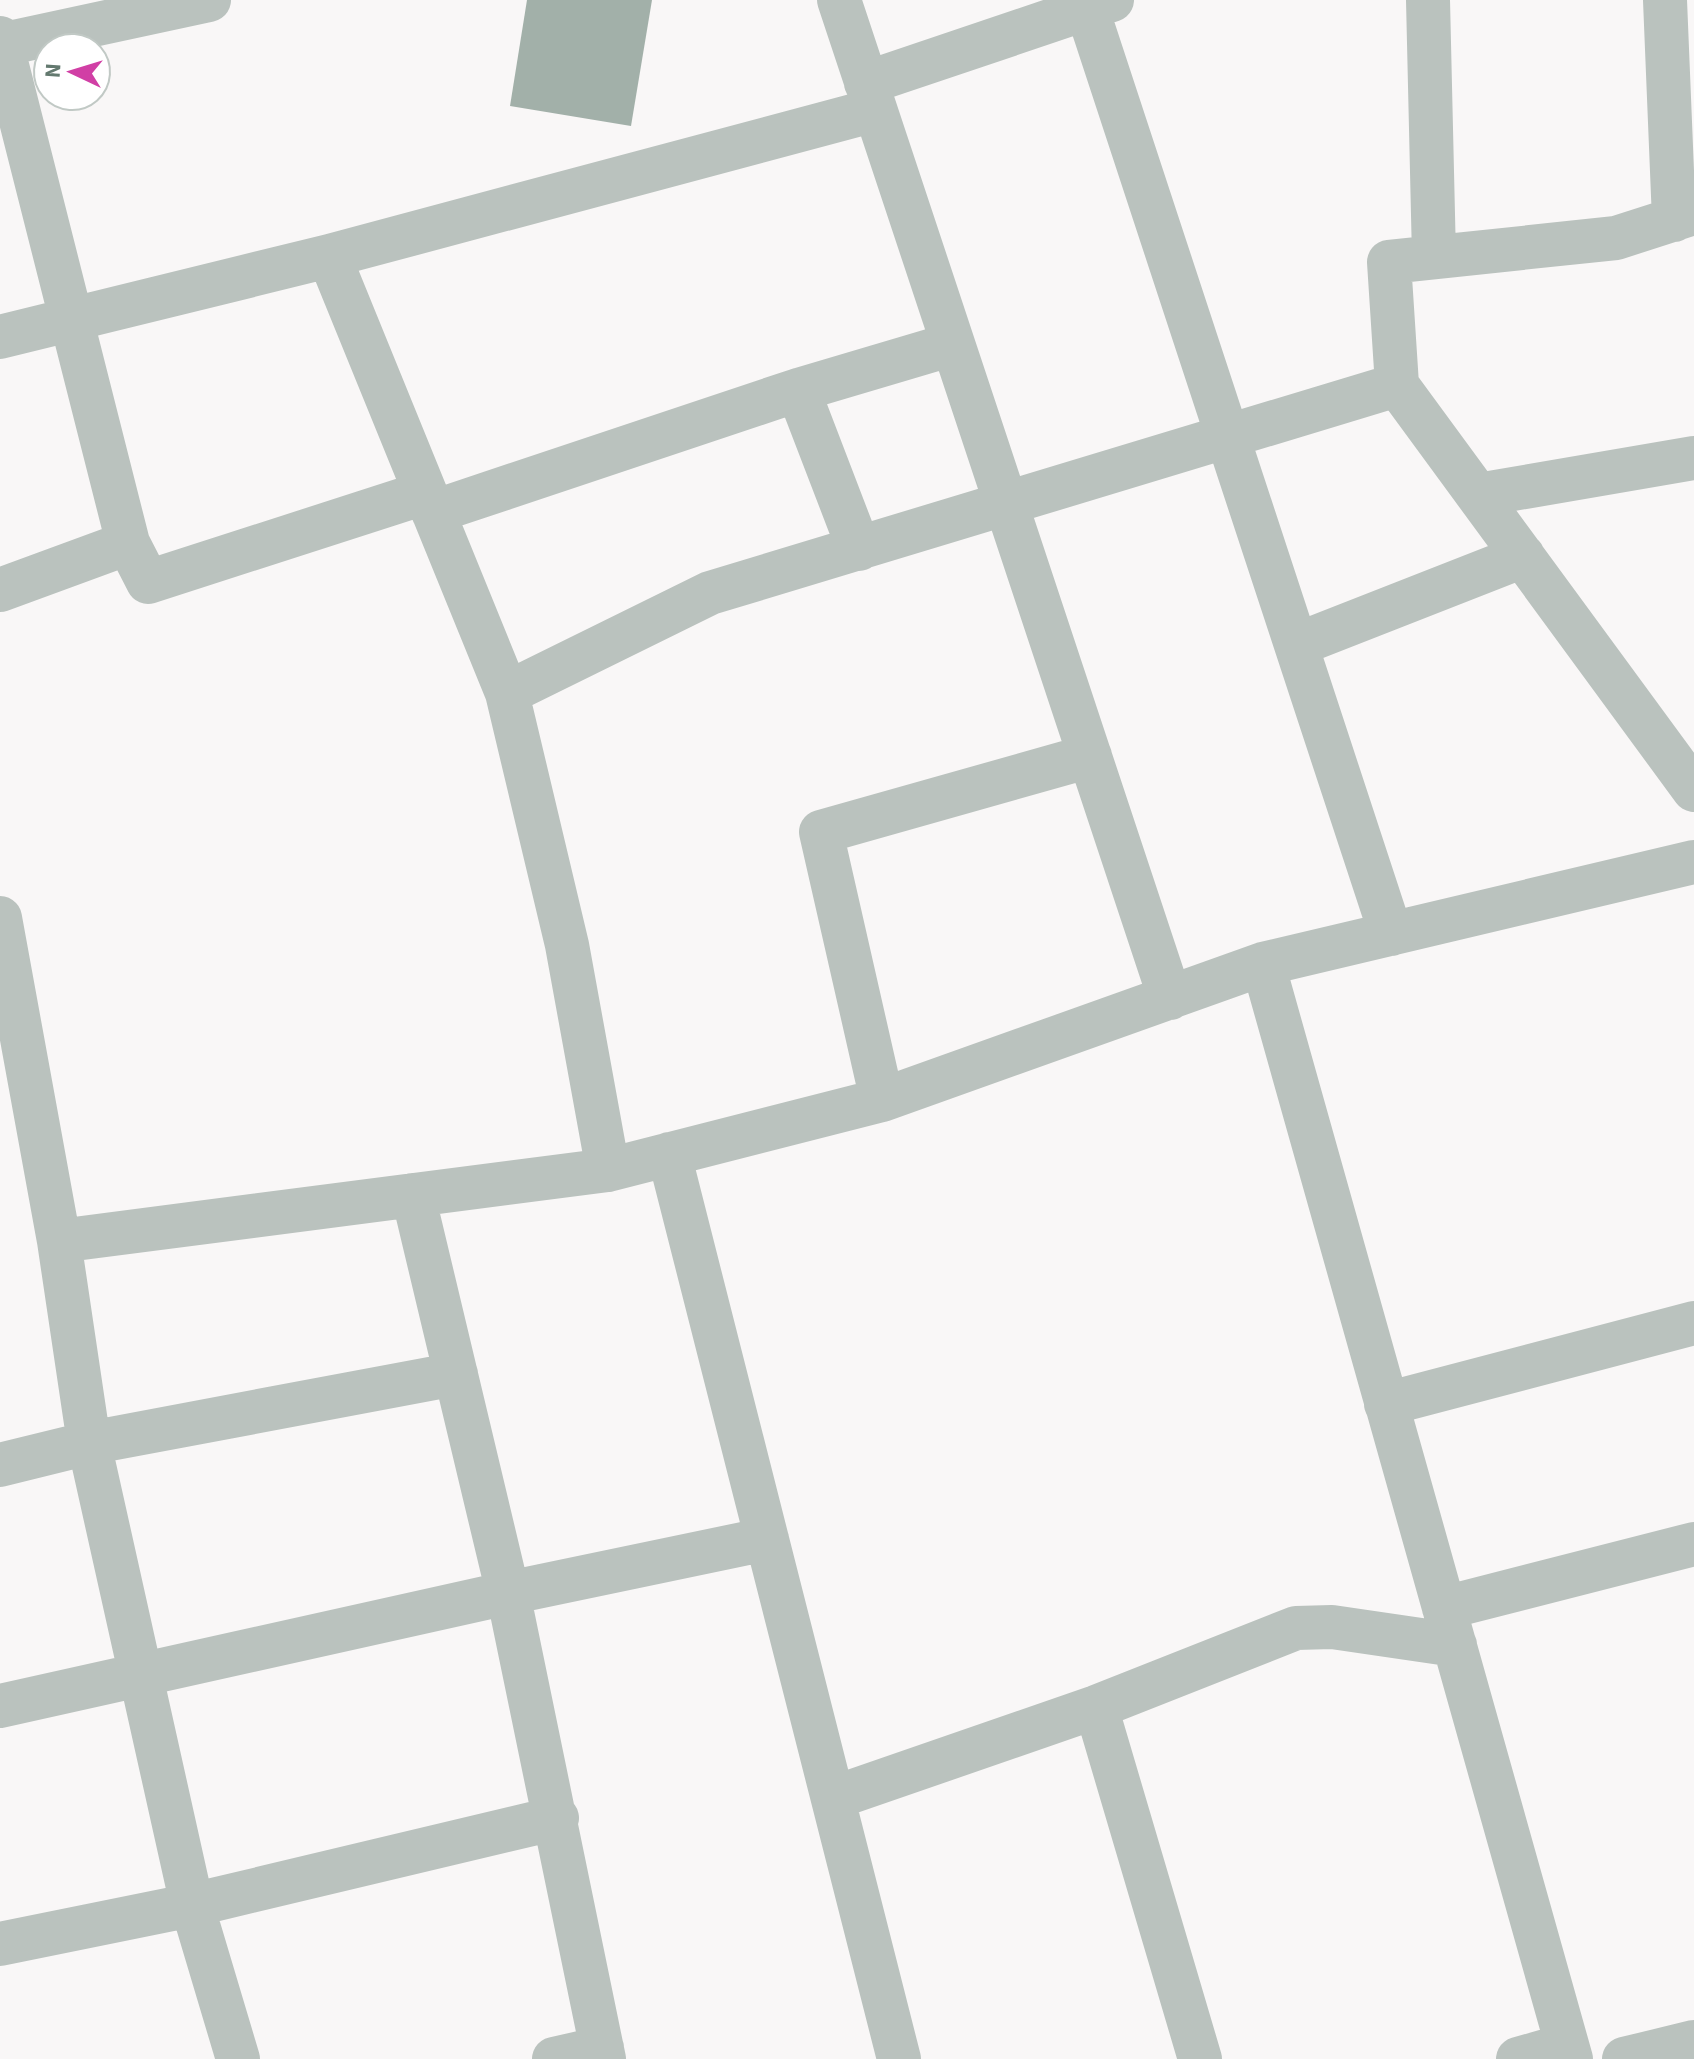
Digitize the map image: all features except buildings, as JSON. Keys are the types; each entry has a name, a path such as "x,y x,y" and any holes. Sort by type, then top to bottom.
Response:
{"street":[{"path":"209,0 0,43 128,543 148,582 429,502 953,344"},
{"path":"839,0 1170,998"},
{"path":"1428,0 1434,257"},
{"path":"0,337 329,256 871,96 1099,4 1227,436 1391,934"},
{"path":"1675,23 1684,216 1616,238 1389,262 1397,385 1694,790"},
{"path":"329,256 507,693 567,945 608,1170"},
{"path":"507,693 710,593 1397,385"},
{"path":"798,390 859,549"},
{"path":"1478,495 1694,458"},
{"path":"0,590 128,543"},
{"path":"1296,645 1523,556"},
{"path":"882,1100 821,832 1090,756"},
{"path":"59,1241 608,1170 882,1100 1263,964 1694,862"},
{"path":"0,918 13,1061 59,1241 89,1443 138,1674 192,1905 238,2059"},
{"path":"1263,964 1569,2052 1518,2059"},
{"path":"669,1154 899,2059"},
{"path":"413,1195 508,1593 557,1818 603,2054 554,2059"},
{"path":"1386,1404 1694,1323"},
{"path":"0,1465 89,1443 456,1374"},
{"path":"0,1706 767,1539"},
{"path":"833,1798 1096,1707 1296,1628 1449,1626 1694,1544"},
{"path":"1096,1707 1200,2059"},
{"path":"0,1944 192,1905 557,1818"},
{"path":"1624,2059 1694,2042"}]}
